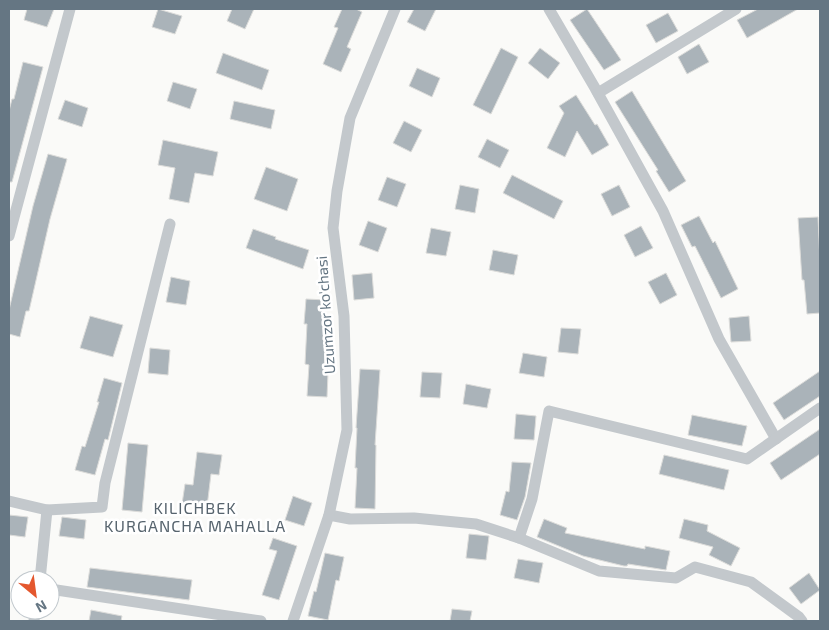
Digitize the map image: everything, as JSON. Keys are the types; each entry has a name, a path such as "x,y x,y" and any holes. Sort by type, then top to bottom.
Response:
{"street":[{"path":"9,236 70,9"},
{"name":"Uzumzor ko'chasi","path":"292,621 329,515 347,430 344,316 334,228 337,191 350,118 395,9"},
{"path":"549,9 598,93 663,212 720,339 776,439"},
{"path":"598,93 736,9"},
{"path":"9,501 47,510 102,507 105,482 170,224"},
{"path":"519,538 532,499 550,410 747,459 820,408"},
{"path":"41,570 47,510"},
{"path":"329,515 350,519 414,518 476,524 519,538 599,571 676,578 695,567 750,582 802,621"},
{"path":"60,590 261,621"}],"building":[{"path":"27,9 54,9 47,27 24,20"},
{"path":"158,9 182,16 175,34 152,27"},
{"path":"232,9 254,9 245,29 227,21"},
{"path":"342,9 356,9 362,12 347,47 351,49 341,72 323,64 338,28 334,27"},
{"path":"414,9 436,9 425,31 407,22"},
{"path":"587,9 621,60 604,70 570,20"},
{"path":"758,9 798,9 747,38 737,20"},
{"path":"668,13 678,31 656,43 646,25"},
{"path":"699,44 709,62 687,74 678,57"},
{"path":"501,48 518,57 491,114 473,105"},
{"path":"540,48 560,63 548,79 528,63"},
{"path":"223,53 269,70 262,90 216,73"},
{"path":"23,62 43,67 12,182 9,182 9,111 12,99 14,99"},
{"path":"417,68 440,78 432,97 409,86"},
{"path":"173,82 197,89 190,109 167,101"},
{"path":"632,91 686,181 669,192 656,171 658,170 615,102"},
{"path":"576,95 595,125 597,124 609,145 592,155 577,131 565,157 547,148 564,113 559,106"},
{"path":"65,100 88,108 82,127 58,119"},
{"path":"234,101 275,110 271,129 230,119"},
{"path":"404,121 422,130 411,152 393,143"},
{"path":"487,139 509,150 500,168 478,157"},
{"path":"163,140 218,152 213,176 195,173 189,203 169,199 175,168 158,165"},
{"path":"48,154 67,159 50,219 29,311 26,311 20,337 9,334 9,310 33,206"},
{"path":"266,167 298,179 287,211 254,199"},
{"path":"512,175 563,201 554,219 503,193"},
{"path":"387,177 406,184 397,207 378,200"},
{"path":"460,185 479,189 475,213 455,209"},
{"path":"619,185 630,207 612,216 601,194"},
{"path":"699,216 713,243 715,241 738,289 721,298 695,246 692,247 681,225"},
{"path":"818,217 820,313 807,314 804,280 802,280 798,218"},
{"path":"368,221 387,228 378,252 359,245"},
{"path":"641,226 653,248 635,257 624,235"},
{"path":"431,228 451,232 446,256 426,253"},
{"path":"253,229 276,237 275,239 309,250 303,269 246,248"},
{"path":"493,250 518,255 514,275 489,270"},
{"path":"372,273 374,298 354,300 352,275"},
{"path":"666,273 677,295 660,304 648,282"},
{"path":"171,277 190,281 186,305 166,302"},
{"path":"306,299 326,300 323,340 326,341 324,372 328,373 327,397 307,396 309,365 305,364 307,324 304,324"},
{"path":"90,316 123,325 113,357 80,348"},
{"path":"749,316 751,341 731,342 729,318"},
{"path":"561,328 581,329 578,354 558,352"},
{"path":"150,348 170,350 168,375 148,373"},
{"path":"523,353 547,357 544,377 519,373"},
{"path":"360,369 380,370 375,445 375,509 355,508 356,428"},
{"path":"820,371 820,396 784,420 773,403"},
{"path":"422,372 442,373 440,398 420,397"},
{"path":"104,378 122,383 108,440 105,439 95,475 75,470 82,446 85,447 99,402 97,402"},
{"path":"466,384 491,389 487,408 463,404"},
{"path":"516,414 536,416 534,440 514,439"},
{"path":"692,415 747,426 742,446 688,435"},
{"path":"820,429 820,454 781,480 770,463"},
{"path":"128,443 148,445 142,512 122,510"},
{"path":"197,452 222,455 219,475 211,474 207,507 182,504 185,484 193,485"},
{"path":"664,455 729,470 724,490 659,474"},
{"path":"512,462 531,463 525,497 517,520 500,515 506,491 509,492"},
{"path":"293,496 312,503 304,526 285,520"},
{"path":"9,515 28,517 25,537 9,535"},
{"path":"62,517 86,520 84,539 59,536"},
{"path":"544,519 567,528 565,533 645,549 645,546 670,551 666,570 628,564 624,566 583,556 537,537"},
{"path":"684,519 708,525 707,531 740,548 731,566 709,555 713,547 679,538"},
{"path":"469,534 489,536 486,560 466,558"},
{"path":"273,538 297,546 279,600 262,595 277,551 269,549"},
{"path":"325,553 344,557 339,581 336,580 328,620 308,616"},
{"path":"518,559 543,563 539,583 514,578"},
{"path":"90,568 192,580 189,600 87,587"},
{"path":"809,573 820,590 801,604 789,588"},
{"path":"452,609 472,611 470,621 450,621"},
{"path":"91,610 122,616 121,621 89,621"}],"district":[{"name":"KILICHBEK KURGANCHA MAHALLA","path":"195,517"}]}
